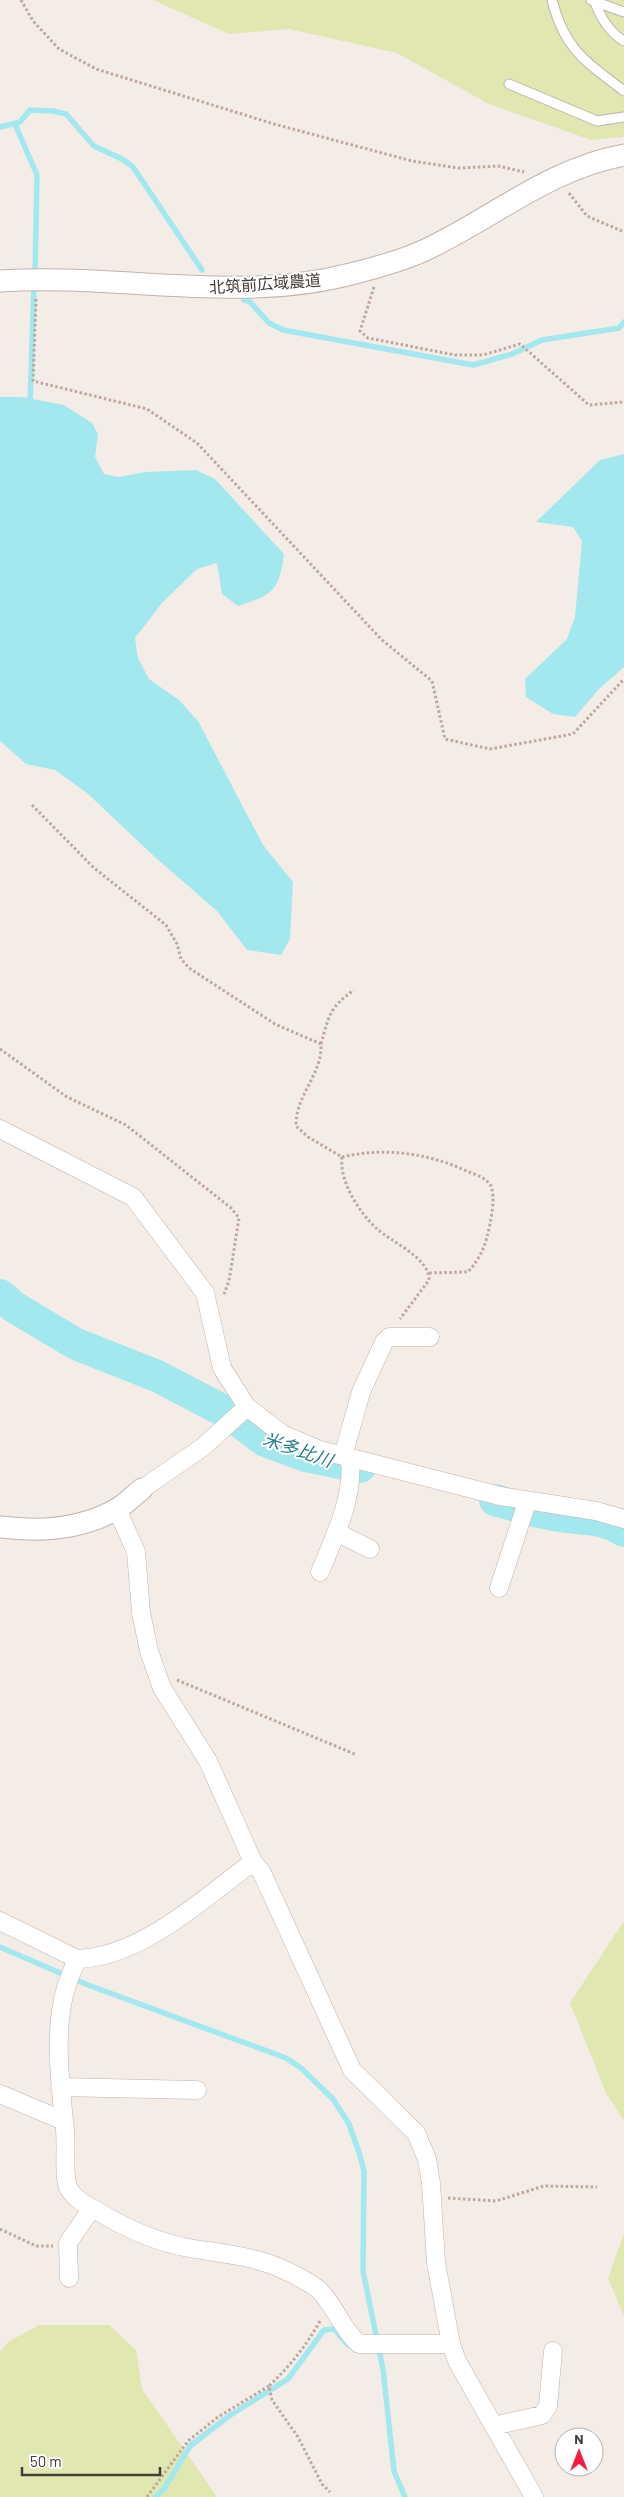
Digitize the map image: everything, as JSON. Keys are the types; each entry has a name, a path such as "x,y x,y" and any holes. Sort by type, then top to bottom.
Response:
{"street":[{"name":"北筑前広域農道","path":"0,281 37,279 152,286 259,286 308,283 376,267 423,251 553,179 581,166 624,155"},
{"path":"0,1129 133,1197 205,1293 222,1368 247,1407 282,1434 320,1450 527,1502 596,1511 624,1519"},
{"path":"320,1572 345,1510 352,1478 346,1457 361,1392 389,1337 430,1337"},
{"path":"0,1526 30,1530 73,1525 117,1508 202,1446 247,1407"},
{"path":"499,1588 527,1502"},
{"path":"117,1508 136,1552 141,1612 149,1651 162,1688 208,1761 252,1862 262,1873 352,2070 416,2133 427,2159 432,2197 436,2263 451,2344 457,2361 534,2497"},
{"path":"336,1532 370,1549"},
{"path":"0,1921 77,1959 90,1958 116,1951 155,1934 252,1862"},
{"path":"77,1959 64,1992 60,2027 60,2087 66,2132 66,2178 69,2189 80,2201 126,2228 158,2240 259,2260 311,2283 331,2306 348,2334 359,2344 451,2344"},
{"path":"60,2087 197,2090"},
{"path":"0,2094 64,2121"},
{"path":"69,2278 68,2242 92,2208"},
{"path":"494,2426 542,2415 548,2406 552,2351"}],"lane":[{"path":"552,0 558,24 573,50 624,91"},
{"path":"593,1 624,12"},
{"path":"593,1 599,14 617,37 624,41"},
{"path":"509,84 597,121 624,117"}],"path":[{"path":"21,0 33,21 59,48 96,69 274,124 412,161 458,168 498,166 553,179 566,190 588,216 624,232"},
{"path":"376,267 376,282 360,331 368,338 455,355 483,355 520,344 589,406 624,402"},
{"path":"37,279 33,381 147,409 197,443 382,640 432,681 445,738 490,749 573,734 624,679"},
{"path":"32,805 94,868 166,925 177,944 181,959 189,968 275,1024 321,1044"},
{"path":"354,990 338,1001 331,1012 321,1044 319,1063 296,1112 296,1126 308,1137 342,1157 362,1152 398,1151 450,1163 486,1179 492,1188 492,1214 485,1249 468,1272 429,1274"},
{"path":"0,1049 67,1097 126,1125 231,1208 239,1218 229,1281 223,1296 207,1302"},
{"path":"342,1157 341,1165 348,1187 357,1204 376,1229 424,1264 429,1274 429,1280 408,1306 389,1337"},
{"path":"156,1671 357,1755"},
{"path":"432,2197 496,2201 544,2186 597,2187"},
{"path":"0,2229 36,2246 56,2246 68,2242"},
{"path":"147,2497 188,2441 218,2417 269,2386 286,2370 305,2346 331,2306"},
{"path":"269,2386 272,2400 298,2437 322,2484 330,2492"}],"green space":[{"path":"153,0 624,0 624,137 591,140 489,104 397,53 289,29 229,34"},
{"path":"624,1921 624,2121 606,2093 570,2003"},
{"path":"624,2234 624,2316 608,2278"},
{"path":"39,2325 109,2325 136,2350 142,2389 217,2497 0,2497 0,2352 8,2342"}],"water":[{"path":"0,397 22,397 64,405 92,423 98,434 95,457 104,474 118,477 146,472 196,470 215,479 284,554 280,576 272,590 259,598 238,606 222,594 217,563 197,569 162,603 135,638 138,658 149,679 179,700 198,721 263,845 293,882 290,939 281,955 247,950 217,911 156,858 87,793 55,770 26,764 0,741"},
{"path":"624,454 624,667 599,689 575,717 553,714 526,697 525,679 567,639 575,617 582,541 573,527 536,522 600,460"}],"waterway":[{"path":"0,127 20,122 30,110 53,111 66,114 94,146 124,160 133,167 202,270"},
{"path":"15,124 37,175 35,275"},
{"path":"30,405 34,284"},
{"path":"244,300 250,302 269,323 283,330 473,365 512,354 542,340 619,328 624,322"},
{"name":"米多比川","path":"0,1295 14,1307 76,1344 157,1376 228,1413 265,1441 306,1456 360,1467"},
{"name":"米多比川","path":"495,1500 544,1513 601,1521 624,1531"},
{"path":"0,1947 88,1985 286,2058 301,2068 333,2099 349,2124 364,2171 363,2271 383,2369 394,2471 405,2497"},
{"path":"155,2497 164,2489 190,2446 229,2416 288,2379 324,2330 334,2329 348,2345 354,2347"}]}
